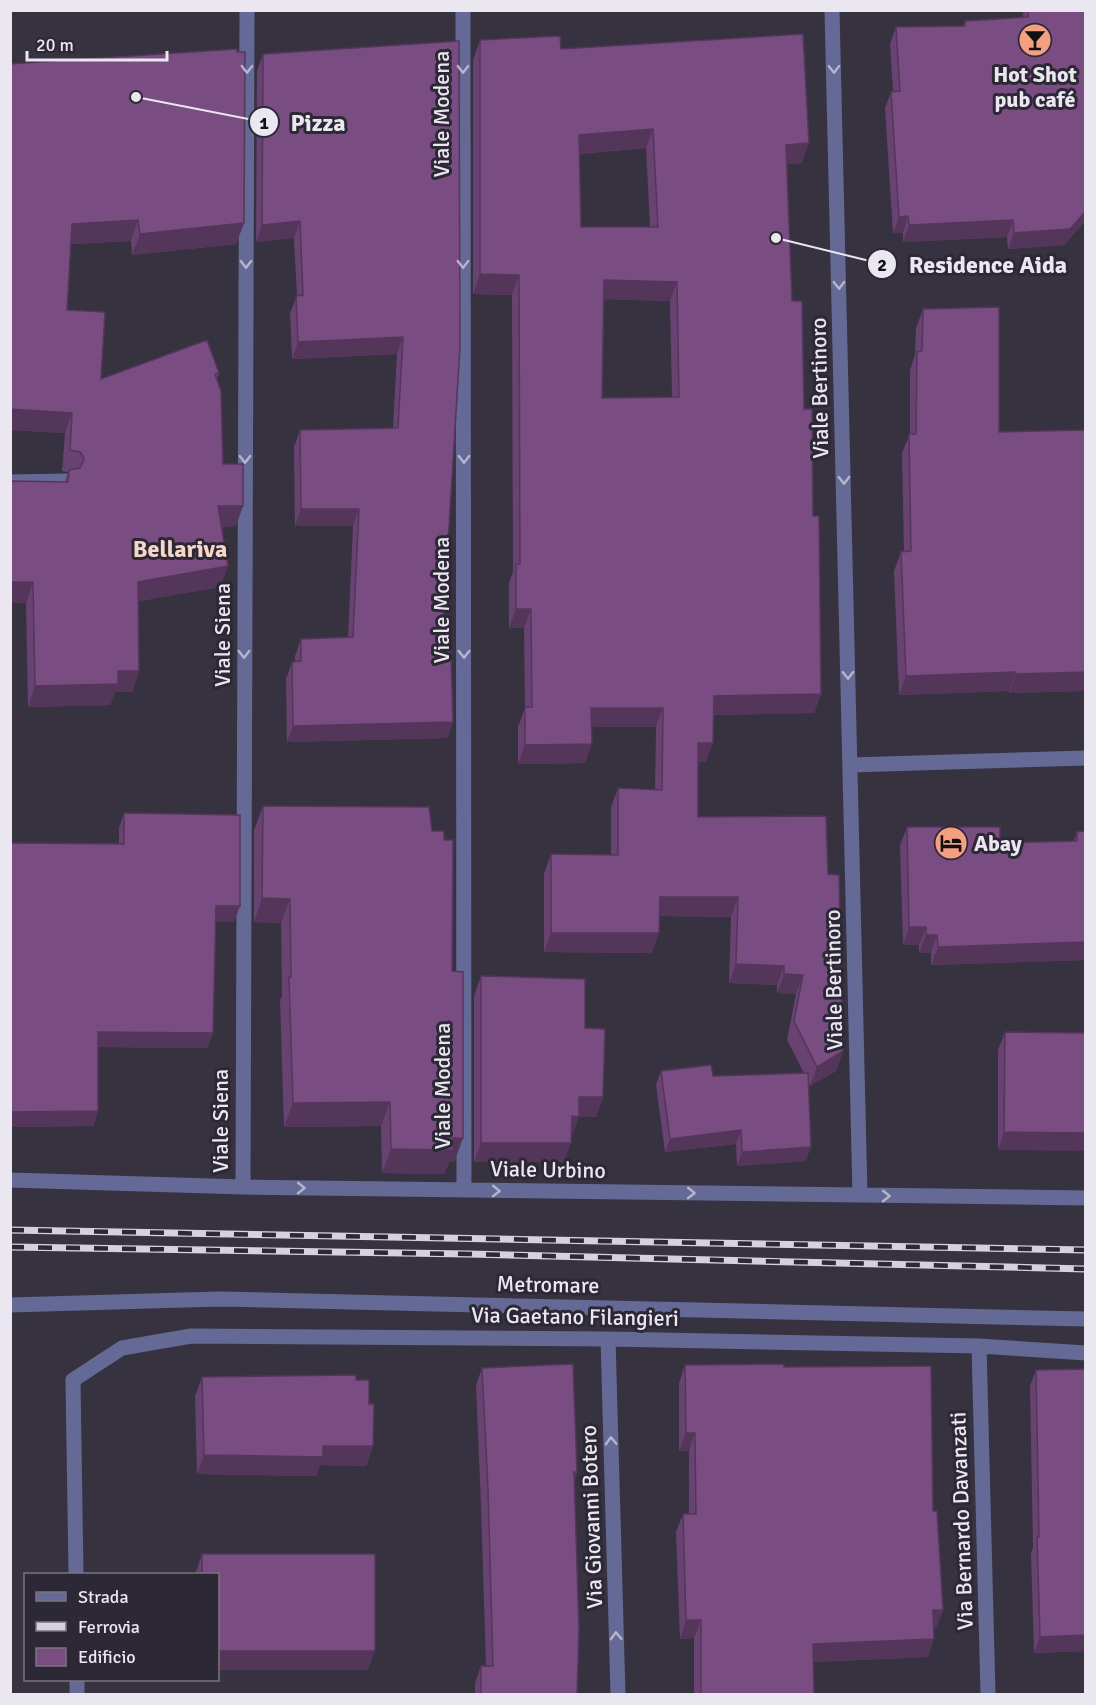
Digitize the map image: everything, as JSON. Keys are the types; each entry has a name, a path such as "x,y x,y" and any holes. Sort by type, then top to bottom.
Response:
{"street":[{"name":"Viale Siena","path":"243,1187 247,10"},
{"name":"Viale Modena","path":"463,10 464,1190"},
{"name":"Viale Bertinoro","path":"832,10 860,1195"},
{"path":"10,482 67,481"},
{"path":"850,765 1086,759"},
{"name":"Viale Urbino","path":"10,1180 243,1187 1086,1198"},
{"name":"Metromare","path":"10,1305 219,1299 1086,1319"},
{"name":"Via Gaetano Filangieri","path":"76,1573 73,1380 122,1348 191,1336 608,1339 979,1346 1086,1353"},
{"name":"Via Giovanni Botero","path":"608,1339 618,1695"},
{"name":"Via Bernardo Davanzati","path":"979,1346 988,1695"}],"building":[{"path":"1028,10 1086,10 1086,211 1070,229 1014,233 1013,220 909,225 908,216 899,217 891,92 900,91 896,27 965,26 965,21 1028,17"},
{"path":"803,34 809,143 786,145 792,301 802,301 804,409 812,409 813,516 819,516 821,694 714,696 713,743 698,743 698,817 826,816 828,874 839,875 843,1051 817,1067 794,1021 803,975 784,974 784,966 736,964 738,897 660,897 659,933 551,933 551,854 618,855 618,788 662,790 663,708 591,708 592,744 525,745 525,707 532,707 531,609 516,609 516,564 520,564 519,275 480,274 480,40 560,36 561,49","holes":["653,129 658,227 581,227 579,135","604,280 677,282 679,397 602,398"]},
{"path":"459,41 460,347 443,624 450,624 453,722 293,726 292,662 301,661 301,639 353,637 359,509 301,509 300,430 398,428 403,337 298,342 296,296 303,295 300,221 262,225 263,54"},
{"path":"237,49 237,52 245,52 244,223 140,234 138,220 72,224 67,310 105,312 101,379 207,340 219,373 215,374 221,391 223,464 243,464 243,506 218,506 228,566 138,582 139,671 118,671 118,684 35,686 33,582 10,582 10,481 68,482 69,470 80,468 84,460 80,452 70,450 72,413 10,409 10,64"},
{"path":"999,307 999,432 1086,430 1086,672 906,676 901,552 911,551 909,434 916,434 917,352 922,351 923,309"},
{"path":"263,806 429,807 432,831 444,831 444,840 453,840 452,971 463,972 463,1138 453,1138 453,1150 391,1149 390,1102 293,1103 289,977 291,977 290,899 262,898"},
{"path":"124,813 240,815 240,906 216,906 213,1033 98,1032 98,1111 10,1112 10,843 124,844"},
{"path":"907,827 1000,827 1000,843 1077,841 1077,832 1086,831 1086,942 938,947 937,935 926,935 926,927 909,927"},
{"path":"481,976 585,979 585,1028 605,1029 603,1097 579,1097 579,1117 572,1116 571,1143 481,1143"},
{"path":"1005,1032 1086,1033 1086,1133 1004,1132"},
{"path":"711,1065 713,1076 808,1073 811,1147 742,1152 741,1130 670,1139 661,1071"},
{"path":"573,1364 579,1629 577,1695 481,1695 481,1666 493,1666 482,1368"},
{"path":"784,1364 784,1367 931,1366 933,1511 937,1511 943,1610 933,1610 934,1639 813,1644 814,1695 701,1695 701,1620 686,1620 683,1514 696,1514 695,1433 686,1433 685,1365"},
{"path":"1086,1369 1086,1635 1040,1637 1036,1370"},
{"path":"356,1375 356,1380 369,1380 369,1404 374,1404 373,1446 323,1446 323,1457 204,1455 202,1377"},
{"path":"202,1554 375,1554 375,1651 219,1651 219,1573 202,1573"}],"railway":[{"path":"10,1230 1086,1250"},
{"path":"10,1247 468,1254 1086,1269"}],"place":[{"name":"Hot Shot pub café","path":"1035,40"},
{"name":"Pizza","path":"136,97"},
{"name":"Residence Aida","path":"776,238"},
{"name":"Abay","path":"951,843"}],"district":[{"name":"Bellariva","path":"180,549"}]}
